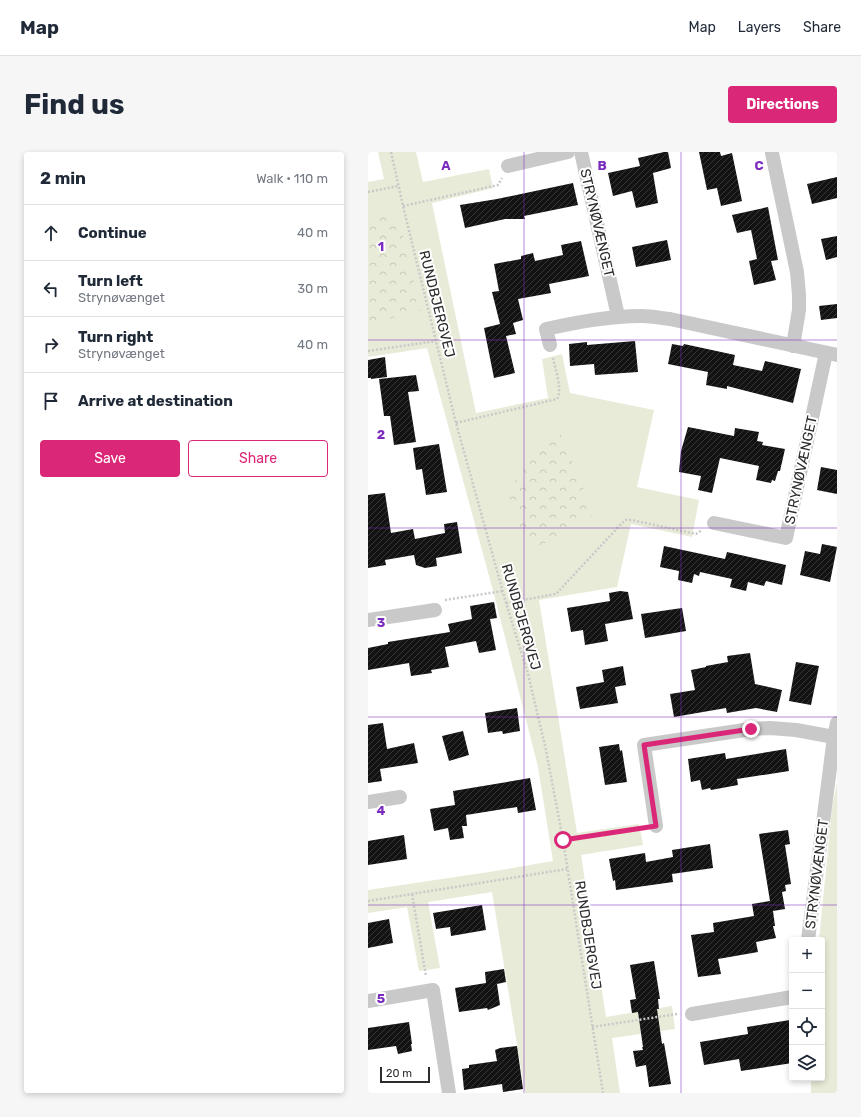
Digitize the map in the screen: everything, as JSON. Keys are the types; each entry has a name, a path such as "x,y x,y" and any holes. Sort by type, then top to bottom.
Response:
{"street":[{"name":"STRYNØVÆNGET","path":"508,166 568,152"},
{"name":"STRYNØVÆNGET","path":"581,152 618,316"},
{"path":"772,153 797,272 799,310 793,346"},
{"name":"STRYNØVÆNGET","path":"550,345 546,329 584,320 618,316 644,316 670,319 831,354 786,538 714,523"},
{"path":"368,620 435,610"},
{"name":"STRYNØVÆNGET","path":"808,937 837,722"},
{"path":"656,826 644,745 751,729 796,730 834,736"},
{"path":"368,802 400,797"},
{"path":"368,1001 433,990 449,1093"},
{"path":"692,1014 789,998"}],"path":[{"name":"RUNDBJERGVEJ","path":"391,152 456,423 504,591 506,603 528,674 546,750 563,840 602,1093"},
{"path":"403,206 498,185 508,166"},
{"path":"368,192 398,186"},
{"path":"368,351 436,341"},
{"path":"456,423 557,399 560,394 550,345"},
{"path":"506,603 556,594 626,520 696,534 714,523"},
{"path":"435,610 434,602 504,591"},
{"path":"563,840 656,826"},
{"path":"368,901 567,869"},
{"path":"412,894 429,991"},
{"path":"592,1027 676,1014 692,1014"}],"green space":[{"path":"378,152 416,152 423,182 489,169 493,188 432,203 476,413 548,398 542,359 562,354 570,393 654,410 637,487 699,500 692,537 631,524 617,587 539,600 577,833 639,824 643,845 581,855 606,1017 672,1006 675,1029 612,1038 620,1093 525,1093 492,892 428,902 440,968 419,971 407,907 368,913 368,890 553,861 538,767 495,598 427,348 368,357 368,182 384,179"},
{"path":"398,213 421,312 368,323 368,220"},
{"path":"558,428 594,514 535,549 524,537 508,495 516,479"},
{"path":"837,783 837,1093 811,1093 811,1081 825,1081 825,937 819,937 832,808"}],"building":[{"path":"668,152 671,168 653,173 658,203 636,208 632,191 613,196 608,173 640,166 638,158"},
{"path":"699,152 720,152 721,156 732,153 742,201 721,206 717,188 707,190"},
{"path":"837,177 837,198 812,204 807,184"},
{"path":"573,183 578,205 524,216 525,219 505,219 465,228 460,205"},
{"path":"768,207 778,260 771,261 776,280 754,285 749,261 757,259 751,230 737,233 732,215"},
{"path":"837,236 837,257 826,260 821,239"},
{"path":"667,240 671,260 636,267 632,247"},
{"path":"581,241 589,276 549,284 551,293 518,299 523,320 513,323 516,334 506,336 515,373 494,378 484,328 500,324 492,292 499,291 494,264 521,259 521,256 533,253 535,261 563,255 561,245"},
{"path":"837,304 837,318 821,320 819,306"},
{"path":"635,341 638,372 595,375 594,364 570,366 569,344 587,342 587,345"},
{"path":"672,344 683,346 684,344 735,355 733,365 762,371 765,361 801,369 793,403 727,386 727,389 706,385 708,372 668,364"},
{"path":"385,357 387,377 368,378 368,360"},
{"path":"416,375 419,391 408,392 416,442 394,445 390,416 384,416 379,379"},
{"path":"688,427 734,436 735,428 759,432 757,441 763,442 762,445 785,449 780,471 778,471 775,481 772,480 771,483 756,480 759,466 720,458 712,493 698,490 701,476 679,472 681,451"},
{"path":"439,444 447,492 426,495 422,469 416,470 413,448"},
{"path":"821,467 837,470 837,494 817,490"},
{"path":"385,493 391,533 413,529 415,539 445,533 444,524 457,522 462,553 436,558 437,566 425,568 416,565 414,555 385,560 386,565 368,568 368,495"},
{"path":"822,544 837,547 830,582 800,575 805,551 820,554"},
{"path":"664,546 725,559 727,552 786,565 782,585 766,581 764,586 748,582 746,591 730,587 732,579 700,572 699,576 694,574 692,583 678,580 679,571 660,567"},
{"path":"620,591 628,592 633,619 605,624 608,641 585,645 583,630 571,632 567,608 610,601 609,593"},
{"path":"494,602 497,618 490,619 496,650 479,653 476,641 445,647 449,667 431,670 432,673 411,676 409,663 368,670 368,648 388,644 388,642 450,632 448,624 472,619 470,606"},
{"path":"682,608 686,631 645,638 641,614"},
{"path":"750,653 755,684 782,690 777,712 756,708 727,713 726,708 674,717 670,694 695,690 691,670 728,662 727,656"},
{"path":"796,662 819,666 811,705 789,701"},
{"path":"623,666 626,685 615,687 618,703 580,709 576,687 604,682 602,670"},
{"path":"517,708 520,731 503,734 502,731 488,733 485,713"},
{"path":"383,723 387,749 414,743 418,763 380,769 382,781 368,783 368,725"},
{"path":"463,731 469,755 449,761 442,736"},
{"path":"619,744 620,751 622,750 627,782 605,785 599,747"},
{"path":"786,749 789,771 737,779 738,785 711,790 710,788 702,790 700,780 691,782 688,759 725,753 726,759"},
{"path":"530,778 536,810 518,813 517,807 466,815 467,826 462,826 464,838 450,840 448,828 434,831 430,809 455,805 453,791"},
{"path":"788,830 790,844 785,845 791,884 785,885 786,891 782,892 785,909 773,911 775,926 773,926 776,938 756,942 758,952 718,959 721,974 698,977 691,935 714,932 713,923 754,916 752,904 770,901 759,834"},
{"path":"404,835 407,859 368,865 368,841"},
{"path":"710,844 713,868 672,874 673,882 616,890 615,880 613,881 609,859 645,853 646,862 673,857 672,850"},
{"path":"482,905 486,930 451,936 450,927 436,929 433,913"},
{"path":"389,919 393,943 368,948 368,923"},
{"path":"654,961 660,999 658,999 659,1009 657,1009 662,1044 664,1043 671,1084 649,1087 646,1065 636,1067 633,1051 643,1050 643,1047 638,1012 632,1013 630,1000 636,999 630,965"},
{"path":"504,969 506,982 497,984 500,1005 488,1010 487,1008 459,1012 455,988 486,983 485,972"},
{"path":"789,1020 789,1063 741,1071 739,1059 704,1065 700,1042 748,1034 747,1027"},
{"path":"409,1022 412,1051 398,1054 396,1046 368,1050 368,1028"},
{"path":"517,1046 523,1089 503,1092 502,1084 464,1090 462,1069 469,1068 469,1065 497,1061 495,1050"}],"route":[{"path":"563,840 656,826 644,745 751,729"}]}
